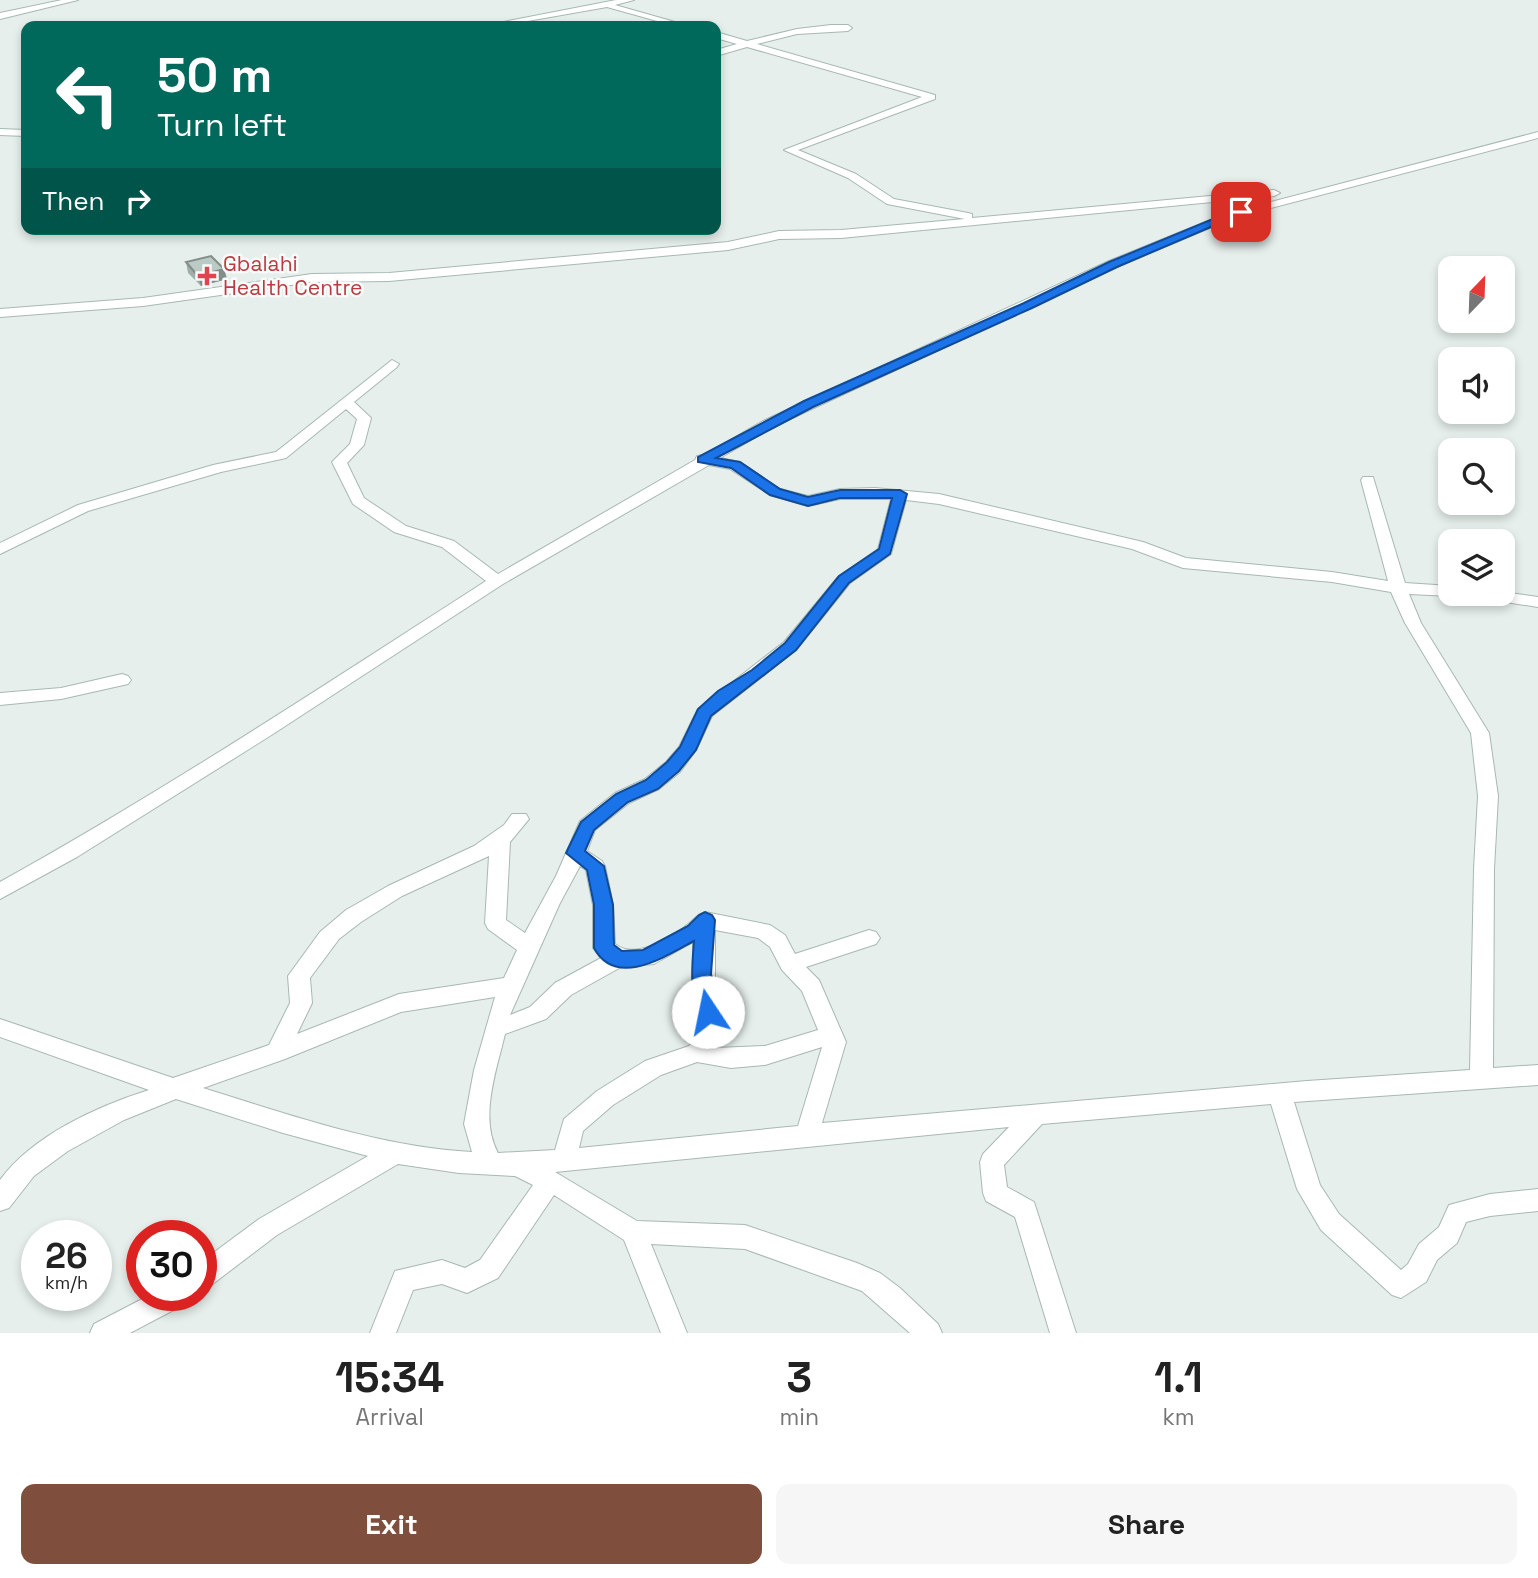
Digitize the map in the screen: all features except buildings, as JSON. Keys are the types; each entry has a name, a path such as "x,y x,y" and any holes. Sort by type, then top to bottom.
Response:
{"street":[{"path":"0,16 74,0"},
{"path":"512,21 630,0"},
{"path":"605,5 666,21"},
{"path":"721,52 825,27 848,28"},
{"path":"721,36 930,97 789,150 852,176 891,202 988,219"},
{"path":"0,132 21,133"},
{"path":"0,891 70,852 267,730 497,581 702,459 809,404 1028,306 1113,264 1229,216 1538,135"},
{"path":"0,313 144,302 312,278 389,277 728,246 779,235 815,236 1321,191"},
{"path":"891,202 903,228"},
{"path":"0,549 18,543 83,508 218,468 281,455 393,365"},
{"path":"346,402 364,418 357,445 339,462 358,501 400,529 448,544 497,581"},
{"path":"702,459 735,465 775,492 808,502 840,494 900,494 971,506 1137,545 1183,563 1438,590"},
{"path":"1368,480 1398,588 1413,623 1440,672 1480,733 1488,796 1483,869 1481,1078"},
{"path":"491,1164 480,1141 476,1124 496,1026 510,986 587,826 622,798 652,784 673,767 687,750 704,713 790,646 844,579 885,551 900,494"},
{"path":"1515,598 1538,602"},
{"path":"0,699 31,699 79,692 122,680"},
{"path":"276,1052 301,1003 299,976 334,932 396,890 441,872 500,840 513,831 519,819"},
{"path":"500,840 495,923 529,947"},
{"path":"575,853 595,866 603,905 604,948 618,959"},
{"path":"496,1026 509,1025 538,1013 563,989 618,959 646,958 695,931 705,920"},
{"path":"705,920 763,931 778,942 790,964 811,986 835,1042 807,1135"},
{"path":"565,1160 572,1126 605,1098 653,1068 697,1053 721,1028 708,1012 701,974 705,920"},
{"path":"790,964 869,938"},
{"path":"0,1200 6,1189 43,1155 96,1123 138,1104 162,1097 173,1088 276,1052 400,1003 510,986"},
{"path":"0,1028 283,1123 395,1153 517,1165 807,1135 1538,1075"},
{"path":"697,1053 715,1059 776,1055 832,1034"},
{"path":"1280,1095 1310,1189 1323,1211 1330,1222 1401,1286 1417,1273 1427,1252 1448,1235 1458,1213 1490,1205 1538,1200"},
{"path":"1035,1116 992,1162 995,1193 1025,1210 1063,1333"},
{"path":"217,1266 268,1227 395,1153"},
{"path":"517,1165 550,1181 633,1232 745,1237 871,1282 929,1333"},
{"path":"383,1333 404,1280 442,1272 467,1281 489,1269 550,1181"},
{"path":"633,1232 674,1333"},
{"path":"103,1333 145,1311"}],"place":[{"name":"Gbalahi Health Centre","path":"207,276"}],"route":[{"path":"708,1012 701,974 705,920 695,931 646,958 618,959 604,948 603,905 595,866 575,853 587,826 622,798 652,784 673,767 687,750 704,713 790,646 844,579 885,551 900,494 840,494 808,502 775,492 735,465 702,459 809,404 1028,306 1113,264 1241,212"}]}
